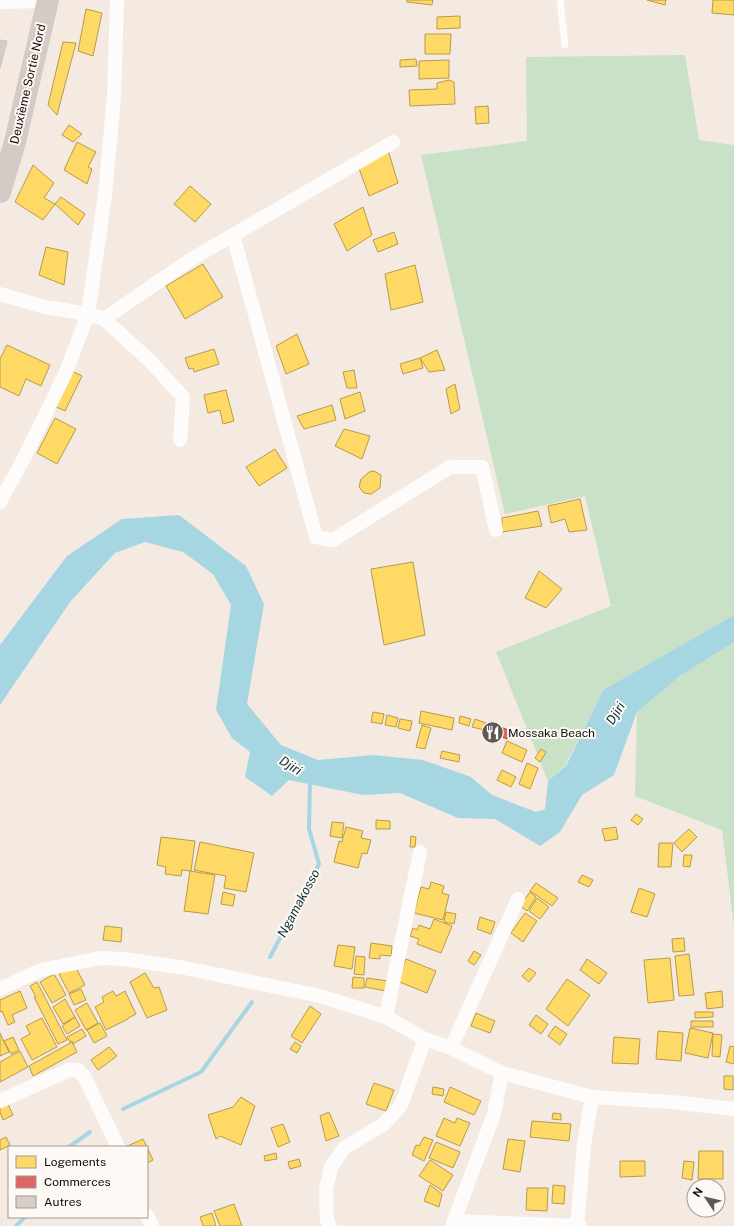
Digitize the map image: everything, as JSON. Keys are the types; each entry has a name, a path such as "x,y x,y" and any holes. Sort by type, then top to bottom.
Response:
{"main road":[{"name":"Deuxième Sortie Nord","path":"0,192 15,142 47,1"}],"street":[{"path":"0,502 24,458 66,372 88,314 105,195 114,105 117,0"},
{"path":"0,2 47,1"},
{"path":"104,319 190,260 393,142"},
{"path":"233,235 316,537 333,540 450,467 482,467 496,530"},
{"path":"0,294 45,307 88,314 104,319 150,361 183,397 180,440"},
{"path":"386,1017 420,852"},
{"path":"451,1048 518,899"},
{"path":"0,989 41,970 101,958 180,967 312,994 386,1017 425,1039 451,1048 502,1073 592,1097 671,1102 734,1109"},
{"path":"330,1226 327,1220 326,1189 332,1167 344,1148 384,1124 401,1105 425,1039"},
{"path":"0,1101 69,1070 78,1070 84,1076 118,1146"},
{"path":"502,1073 494,1114 453,1223 578,1226 584,1145 592,1097"}],"lane":[{"path":"560,0 565,45"}],"green space":[{"path":"685,55 699,140 734,145 734,615 603,690 565,766 548,781 496,652 611,606 585,496 505,514 421,155 527,141 526,57"},
{"path":"734,642 734,927 722,830 635,796 637,712 680,676"}],"water":[{"name":"Djiri","path":"179,515 246,566 264,604 247,704 281,745 318,760 373,755 423,760 471,777 492,795 536,812 545,809 548,781 566,766 603,690 734,615 734,642 680,676 637,712 614,775 582,795 560,832 540,846 495,819 458,818 400,793 363,795 289,780 272,796 245,777 250,752 232,738 216,710 231,605 213,574 183,552 145,542 115,553 70,602 0,705 0,645 67,556 122,519"}],"building: Logements":[{"path":"407,0 433,0 432,5 407,2"},
{"path":"647,0 666,0 665,5"},
{"path":"713,0 734,0 734,15 712,13"},
{"path":"86,9 102,13 93,56 78,51"},
{"path":"460,16 460,28 437,29 437,17"},
{"path":"425,34 451,34 450,54 425,54"},
{"path":"63,42 76,43 57,115 48,105"},
{"path":"416,59 417,66 400,67 400,60"},
{"path":"449,60 449,78 419,79 419,61"},
{"path":"449,80 454,82 455,104 410,106 409,90 437,89 437,83"},
{"path":"488,106 489,123 476,124 475,107"},
{"path":"69,125 82,134 73,142 62,135"},
{"path":"77,142 96,152 88,167 92,169 87,184 64,170"},
{"path":"388,150 398,183 369,196 357,163"},
{"path":"33,165 54,183 44,198 55,204 43,220 15,202"},
{"path":"190,186 211,204 195,222 174,204"},
{"path":"61,197 85,214 78,225 55,204"},
{"path":"363,207 372,235 347,251 334,224"},
{"path":"394,232 398,244 378,252 373,240"},
{"path":"46,247 68,252 64,285 39,275"},
{"path":"203,264 223,297 185,319 166,286"},
{"path":"415,265 423,302 391,310 385,274"},
{"path":"297,334 309,364 286,374 276,346"},
{"path":"7,345 50,365 41,386 26,379 19,396 0,387 0,359"},
{"path":"214,349 219,364 194,372 193,368 189,369 185,358"},
{"path":"437,350 445,370 429,372 420,358"},
{"path":"420,358 423,368 403,374 400,364"},
{"path":"70,370 82,376 65,411 54,406"},
{"path":"354,370 357,388 347,388 343,372"},
{"path":"455,384 460,409 451,414 446,389"},
{"path":"226,390 234,421 223,424 220,410 208,413 204,395"},
{"path":"360,392 365,411 345,419 340,399"},
{"path":"332,405 336,420 304,429 297,416"},
{"path":"55,418 76,429 57,464 37,453"},
{"path":"344,429 370,436 362,459 335,446"},
{"path":"275,449 287,468 259,486 246,467"},
{"path":"374,471 381,475 380,488 371,494 364,493 359,487 361,479 369,472"},
{"path":"580,499 587,530 569,532 565,519 551,523 548,506"},
{"path":"538,511 542,526 502,532 502,518"},
{"path":"413,562 425,635 384,645 371,569"},
{"path":"539,571 562,589 546,608 525,598"},
{"path":"421,711 454,718 452,730 419,723"},
{"path":"373,712 384,714 382,724 371,722"},
{"path":"387,715 398,718 396,727 385,725"},
{"path":"460,716 471,719 469,726 459,723"},
{"path":"400,719 412,721 410,731 398,728"},
{"path":"475,719 486,723 484,730 472,727"},
{"path":"422,725 431,728 425,749 416,747"},
{"path":"507,741 527,750 522,762 502,753"},
{"path":"541,749 546,752 540,762 535,758"},
{"path":"442,751 460,755 459,762 440,758"},
{"path":"527,763 538,768 530,789 519,784"},
{"path":"502,770 516,777 511,787 497,780"},
{"path":"636,814 643,819 638,825 631,820"},
{"path":"376,820 390,821 390,829 376,829"},
{"path":"332,822 344,823 342,838 330,836"},
{"path":"346,827 363,831 361,838 371,840 367,854 362,853 358,868 334,862 339,841 342,842"},
{"path":"616,827 618,839 605,841 602,829"},
{"path":"689,829 697,837 682,852 674,843"},
{"path":"411,836 416,837 415,847 410,847"},
{"path":"161,837 195,841 191,871 182,870 181,876 165,874 166,867 157,865"},
{"path":"200,842 254,853 246,892 224,888 226,876 194,870"},
{"path":"659,843 673,843 671,867 658,867"},
{"path":"684,855 692,855 690,867 683,866"},
{"path":"190,871 215,875 208,914 184,911"},
{"path":"582,875 593,880 589,887 578,882"},
{"path":"431,882 444,886 442,893 449,895 443,920 414,913 421,887 429,889"},
{"path":"536,883 558,898 552,906 530,891"},
{"path":"639,888 655,894 647,917 631,912"},
{"path":"223,892 235,895 233,906 221,904"},
{"path":"530,892 536,897 527,911 520,906"},
{"path":"537,898 549,907 540,919 529,911"},
{"path":"446,912 456,914 454,924 444,922"},
{"path":"525,913 537,921 523,942 511,933"},
{"path":"480,917 495,922 491,934 477,929"},
{"path":"434,919 452,926 441,953 417,944 419,939 410,936 413,928 417,930 419,925 430,929"},
{"path":"105,926 122,928 121,942 103,940"},
{"path":"684,938 685,951 673,952 672,939"},
{"path":"371,943 392,946 391,956 380,955 380,959 369,958"},
{"path":"338,945 355,947 352,969 334,966"},
{"path":"474,951 481,955 474,965 468,961"},
{"path":"689,954 694,995 679,996 675,956"},
{"path":"356,956 365,957 364,975 354,974"},
{"path":"670,958 674,1000 648,1003 644,960"},
{"path":"406,959 436,971 427,993 397,981"},
{"path":"587,959 607,973 599,984 580,970"},
{"path":"75,966 85,985 69,993 59,974"},
{"path":"529,968 536,973 529,982 522,976"},
{"path":"145,973 154,988 159,987 167,1010 147,1018 130,982"},
{"path":"54,974 66,995 52,1003 40,982"},
{"path":"353,977 364,978 364,988 352,988"},
{"path":"367,978 388,981 386,991 365,987"},
{"path":"567,979 590,995 568,1026 546,1009"},
{"path":"37,982 67,1040 58,1044 30,986"},
{"path":"81,989 86,1000 74,1005 69,994"},
{"path":"20,991 27,1008 12,1015 15,1022 8,1025 2,1011 0,1012 0,1000"},
{"path":"113,991 116,996 125,991 136,1014 106,1030 95,1007 104,1002 102,997"},
{"path":"722,991 723,1007 707,1009 705,993"},
{"path":"65,999 75,1017 63,1024 53,1007"},
{"path":"87,1003 98,1023 86,1030 75,1010"},
{"path":"310,1006 321,1014 302,1043 291,1036"},
{"path":"695,1012 713,1012 713,1017 695,1018"},
{"path":"476,1013 495,1021 490,1033 471,1026"},
{"path":"536,1015 548,1024 541,1034 529,1025"},
{"path":"75,1017 80,1026 67,1034 62,1026"},
{"path":"42,1018 57,1047 32,1060 21,1039 30,1034 26,1026"},
{"path":"691,1021 713,1021 713,1027 691,1027"},
{"path":"100,1023 107,1036 94,1043 87,1030"},
{"path":"555,1026 567,1034 560,1045 548,1036"},
{"path":"690,1028 713,1033 708,1058 685,1053"},
{"path":"82,1029 86,1036 73,1044 72,1041 70,1042 67,1037"},
{"path":"658,1031 683,1033 681,1061 656,1059"},
{"path":"0,1033 9,1052 0,1056"},
{"path":"713,1034 722,1035 720,1057 712,1056"},
{"path":"13,1037 19,1050 11,1054 4,1041"},
{"path":"614,1037 640,1039 638,1064 612,1063"},
{"path":"72,1042 77,1052 33,1076 29,1066"},
{"path":"295,1042 301,1046 297,1053 290,1049"},
{"path":"730,1046 734,1047 734,1064 726,1062"},
{"path":"109,1047 117,1056 98,1070 91,1060"},
{"path":"20,1051 28,1067 0,1082 0,1062"},
{"path":"724,1076 733,1076 733,1090 724,1089"},
{"path":"374,1083 394,1090 386,1111 366,1104"},
{"path":"433,1087 444,1089 443,1096 432,1094"},
{"path":"450,1087 481,1101 474,1115 444,1102"},
{"path":"241,1097 255,1106 241,1145 220,1136 216,1139 208,1115 233,1107"},
{"path":"7,1102 13,1115 3,1120 0,1112 0,1105"},
{"path":"329,1112 339,1136 326,1141 320,1116"},
{"path":"553,1113 561,1114 561,1120 552,1119"},
{"path":"444,1118 455,1123 457,1118 470,1123 460,1146 436,1136"},
{"path":"532,1121 571,1124 569,1141 530,1137"},
{"path":"283,1124 290,1142 278,1147 271,1128"},
{"path":"6,1137 10,1145 0,1150 0,1140"},
{"path":"424,1137 433,1140 424,1161 412,1155 416,1145 419,1146"},
{"path":"143,1139 146,1146 127,1146"},
{"path":"508,1139 525,1141 520,1172 503,1169"},
{"path":"436,1142 460,1152 453,1168 429,1158"},
{"path":"148,1149 153,1160 148,1162"},
{"path":"699,1151 723,1151 723,1178 698,1178"},
{"path":"276,1153 277,1159 265,1161 264,1156"},
{"path":"299,1159 301,1166 290,1169 288,1162"},
{"path":"430,1160 453,1175 443,1191 419,1176"},
{"path":"620,1161 645,1161 645,1176 620,1177"},
{"path":"684,1161 694,1162 692,1178 682,1178"},
{"path":"430,1185 442,1194 439,1207 424,1201"},
{"path":"553,1185 565,1186 564,1204 552,1203"},
{"path":"527,1188 548,1188 547,1211 526,1210"},
{"path":"234,1204 242,1226 220,1226 214,1211"},
{"path":"212,1213 216,1226 203,1226 200,1217"}],"building: Commerces":[{"path":"490,723 511,731 507,739 487,731"}],"building: Autres":[{"path":"0,40 7,41 0,68"}],"waterway":[{"name":"Ngamakosso","path":"270,957 319,864 309,829 310,779"},
{"name":"Ngamakosso","path":"123,1109 201,1072 252,1002"},
{"name":"Ngamakosso","path":"70,1146 90,1132"},
{"name":"Ngamakosso","path":"16,1226 24,1218"}],"place":[{"name":"Mossaka Beach","path":"493,733"}]}
